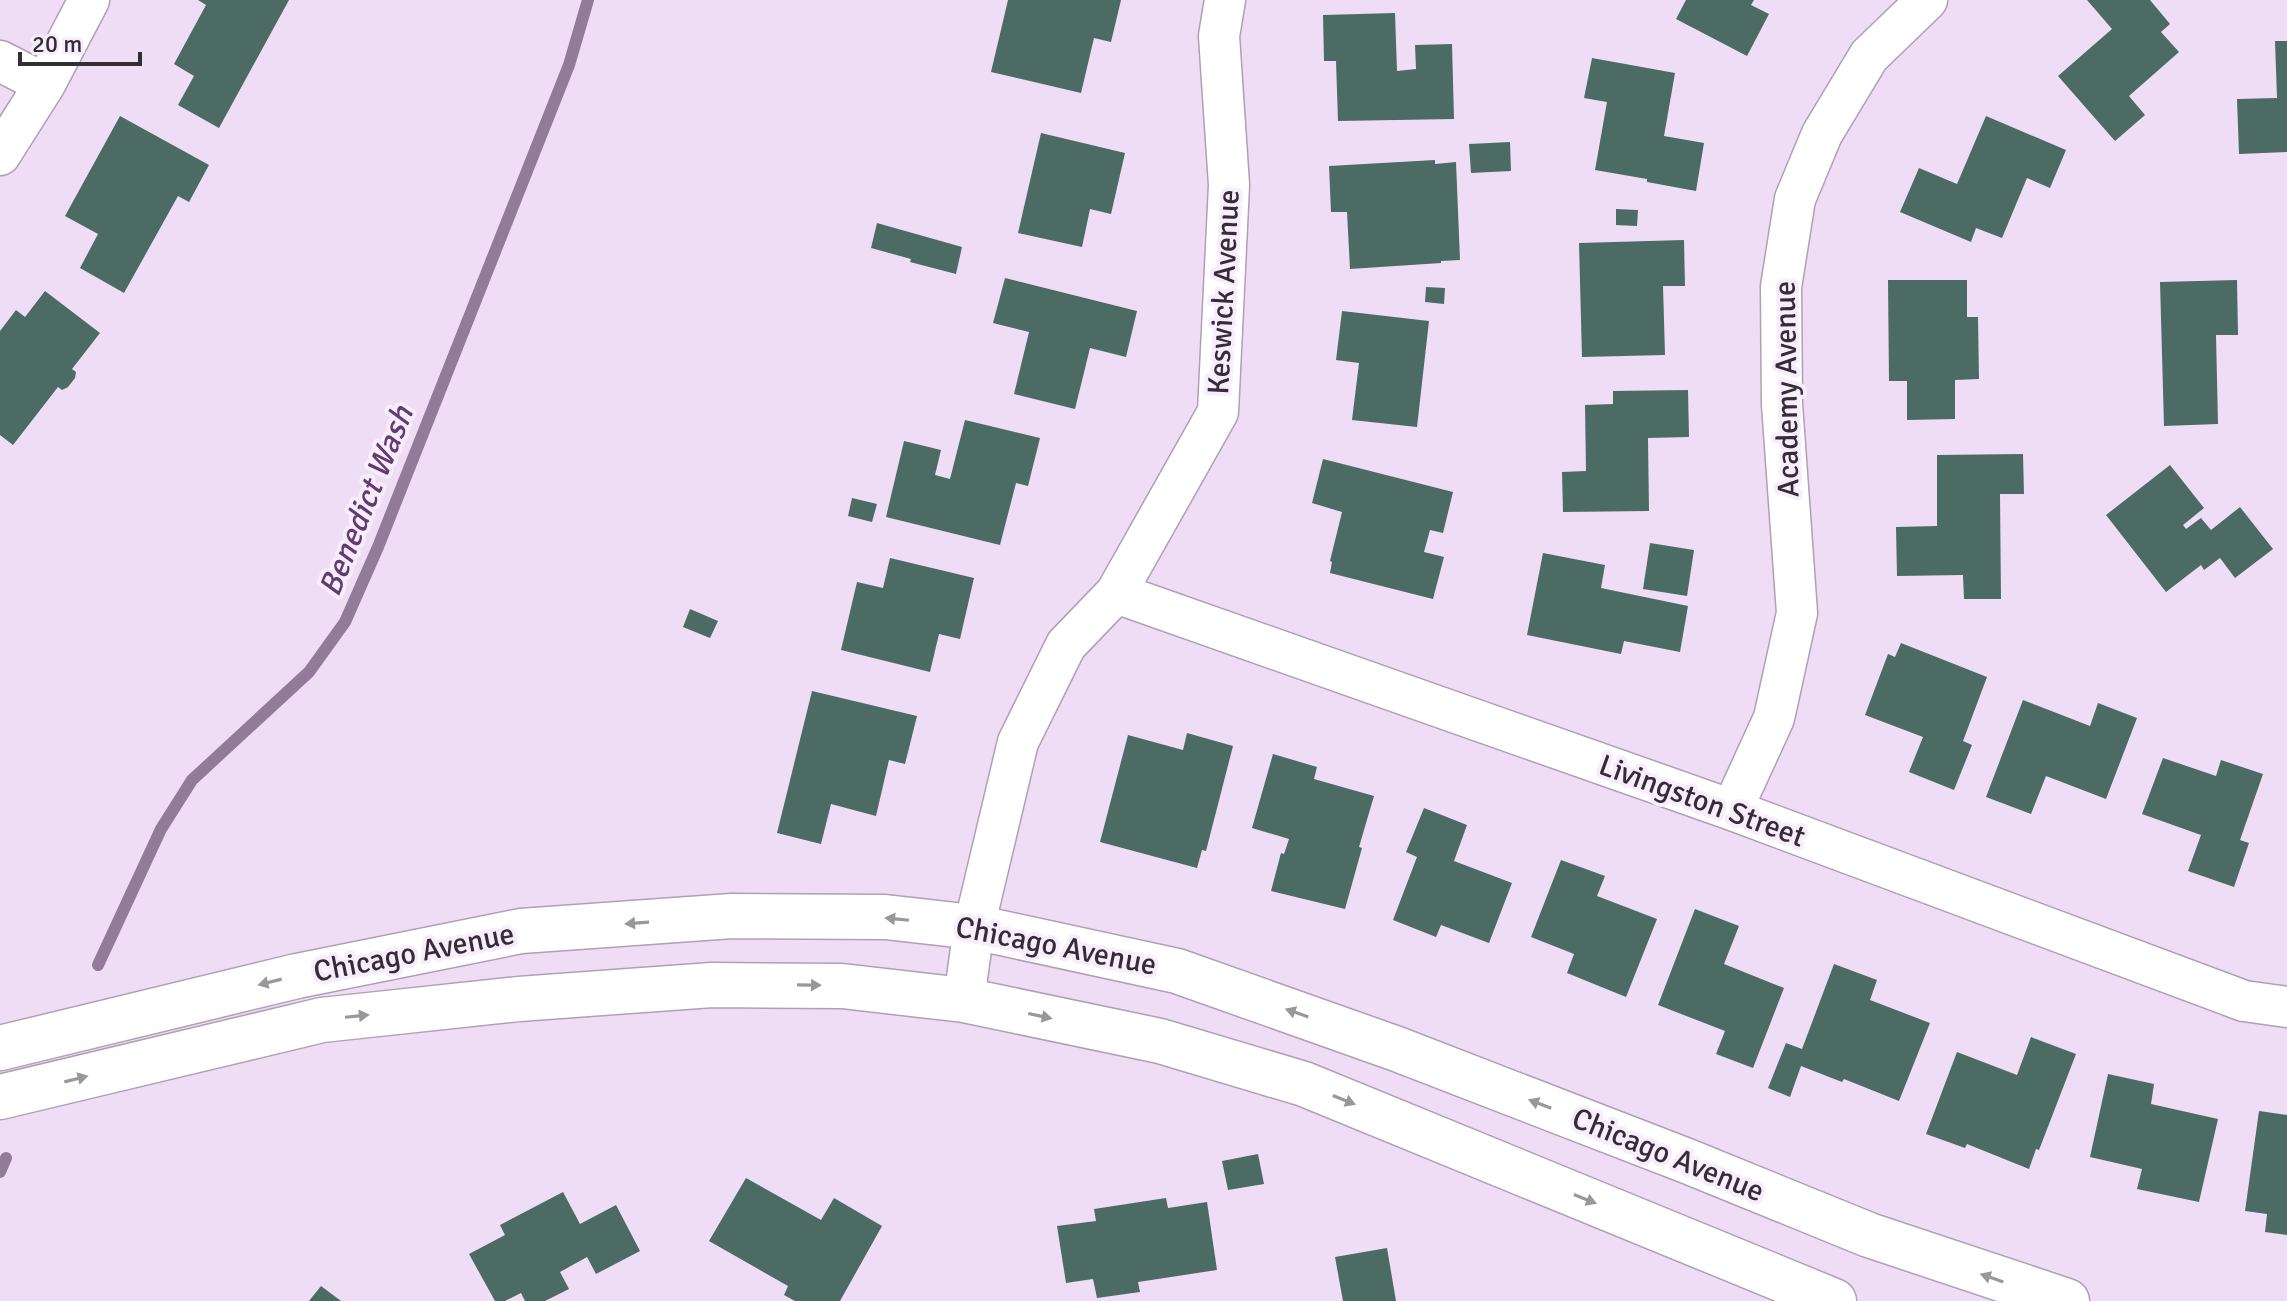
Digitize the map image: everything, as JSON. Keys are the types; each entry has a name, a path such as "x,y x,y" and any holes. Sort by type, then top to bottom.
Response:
{"main road":[{"name":"Chicago Avenue","path":"0,1048 297,976 521,931 732,916 885,917 974,927 1177,971 1397,1049 1869,1235 2067,1301"},
{"name":"Chicago Avenue","path":"0,1097 322,1020 519,999 731,985 842,986 964,1000 1160,1041 1304,1084 1834,1301"}],"street":[{"path":"0,155 45,84 89,0"},
{"name":"Keswick Avenue","path":"964,1000 974,927 1018,742 1066,645 1116,593 1218,412 1229,185 1219,36 1225,0"},
{"name":"Academy Avenue","path":"1732,810 1774,718 1797,613 1782,404 1781,301 1795,199 1822,134 1869,56 1927,0"},
{"path":"0,61 45,84"},
{"name":"Livingston Street","path":"1116,593 1732,810 2244,1001 2287,1007"}],"building":[{"path":"198,0 289,0 219,128 178,105 194,76 174,64 206,5"},
{"path":"1008,0 1121,0 1111,42 1094,38 1081,93 991,72"},
{"path":"1686,0 1754,0 1751,5 1769,14 1747,56 1676,19"},
{"path":"2087,0 2150,0 2170,24 2161,32 2179,52 2129,96 2145,115 2115,141 2058,76 2112,29"},
{"path":"1395,13 1397,71 1416,69 1415,45 1452,44 1454,119 1338,121 1336,61 1324,61 1323,15"},
{"path":"2275,41 2287,41 2287,152 2239,154 2237,99 2277,98"},
{"path":"1592,58 1675,73 1664,136 1704,143 1696,191 1595,170 1607,102 1584,98"},
{"path":"120,116 209,165 189,202 178,196 124,293 80,268 98,234 65,216"},
{"path":"1986,116 2066,150 2050,188 2027,178 2002,238 1976,228 1971,242 1900,212 1919,168 1957,184"},
{"path":"1041,133 1125,153 1111,214 1090,209 1082,247 1018,233"},
{"path":"1510,142 1511,171 1471,173 1469,144"},
{"path":"1435,160 1435,164 1456,162 1460,260 1350,269 1347,212 1331,212 1329,166"},
{"path":"1616,209 1638,210 1637,226 1616,225"},
{"path":"877,223 962,247 956,274 871,248"},
{"path":"1684,240 1685,286 1663,286 1665,355 1582,357 1579,243"},
{"path":"1005,278 1137,311 1126,357 1090,348 1075,409 1014,394 1029,332 993,323"},
{"path":"1888,280 1967,280 1967,317 1978,317 1979,379 1955,380 1955,419 1907,420 1907,381 1889,381"},
{"path":"2237,280 2238,335 2216,335 2218,424 2164,426 2160,282"},
{"path":"1426,287 1445,288 1444,304 1425,302"},
{"path":"45,291 100,333 72,369 76,372 75,378 68,387 62,390 58,387 13,445 0,435 0,331 16,310 25,317"},
{"path":"1342,311 1429,321 1417,427 1352,420 1359,363 1336,360"},
{"path":"1688,390 1689,437 1648,438 1649,511 1563,512 1562,472 1586,471 1585,405 1613,404 1613,391"},
{"path":"965,420 1040,438 1028,486 1016,483 1000,545 886,517 904,441 941,450 935,475 950,479"},
{"path":"2023,454 2024,494 2000,494 2001,599 1964,599 1963,575 1897,576 1896,527 1937,526 1937,455"},
{"path":"1323,459 1453,492 1443,533 1430,530 1424,552 1444,557 1433,599 1330,573 1342,512 1312,503"},
{"path":"2170,465 2204,508 2183,525 2186,529 2201,518 2211,530 2240,507 2273,549 2235,578 2220,558 2204,570 2201,565 2166,592 2106,515"},
{"path":"852,498 877,504 872,522 848,516"},
{"path":"1650,543 1694,550 1687,596 1643,589"},
{"path":"1543,553 1605,565 1601,588 1688,606 1680,652 1624,641 1621,654 1527,635"},
{"path":"890,558 974,578 960,639 939,634 930,672 841,650 857,582 883,588"},
{"path":"690,609 718,621 710,638 683,627"},
{"path":"1901,643 1987,677 1963,741 1972,745 1954,790 1909,772 1923,737 1865,715 1888,654 1895,657"},
{"path":"812,691 917,716 905,764 889,760 876,816 831,804 821,844 777,833"},
{"path":"2023,700 2090,726 2098,703 2137,718 2106,799 2046,776 2031,814 1986,797"},
{"path":"1187,733 1233,746 1206,851 1202,850 1197,868 1100,842 1128,735 1183,750"},
{"path":"1273,754 1317,767 1314,779 1374,796 1345,909 1271,891 1281,853 1284,854 1289,839 1252,828"},
{"path":"2163,758 2216,776 2221,760 2263,774 2240,840 2249,843 2234,887 2188,871 2201,835 2142,814"},
{"path":"1424,808 1467,825 1454,861 1512,883 1489,943 1441,925 1436,937 1393,920 1417,857 1406,852"},
{"path":"1561,860 1605,876 1597,896 1657,919 1626,997 1567,973 1574,954 1531,937"},
{"path":"1695,909 1739,926 1724,964 1784,988 1753,1068 1716,1054 1725,1031 1658,1005"},
{"path":"1834,964 1877,980 1870,1000 1930,1023 1899,1101 1801,1066 1790,1097 1768,1088 1786,1043 1802,1049"},
{"path":"2031,1037 2076,1054 2029,1169 1967,1144 1965,1148 1926,1134 1957,1052 2017,1075"},
{"path":"2108,1074 2154,1084 2151,1104 2218,1119 2199,1202 2137,1189 2142,1169 2090,1157"},
{"path":"2259,1111 2287,1115 2287,1235 2265,1232 2267,1214 2245,1211"},
{"path":"1258,1154 1264,1184 1228,1190 1222,1161"},
{"path":"746,1178 821,1220 834,1198 882,1226 840,1301 795,1301 784,1295 788,1286 709,1241"},
{"path":"563,1192 580,1224 616,1205 640,1251 596,1274 587,1257 560,1272 569,1289 545,1301 525,1301 521,1293 505,1301 495,1301 469,1254 505,1235 500,1225"},
{"path":"1166,1198 1168,1208 1207,1202 1217,1270 1138,1282 1140,1292 1097,1298 1093,1279 1066,1283 1057,1226 1096,1221 1094,1209"},
{"path":"1387,1248 1396,1301 1343,1301 1335,1257"},
{"path":"321,1286 341,1301 309,1301"}],"waterway":[{"name":"Benedict Wash","path":"98,965 161,829 192,780 309,672 345,622 378,547 569,65 588,0"},
{"path":"0,1172 6,1158"}]}
